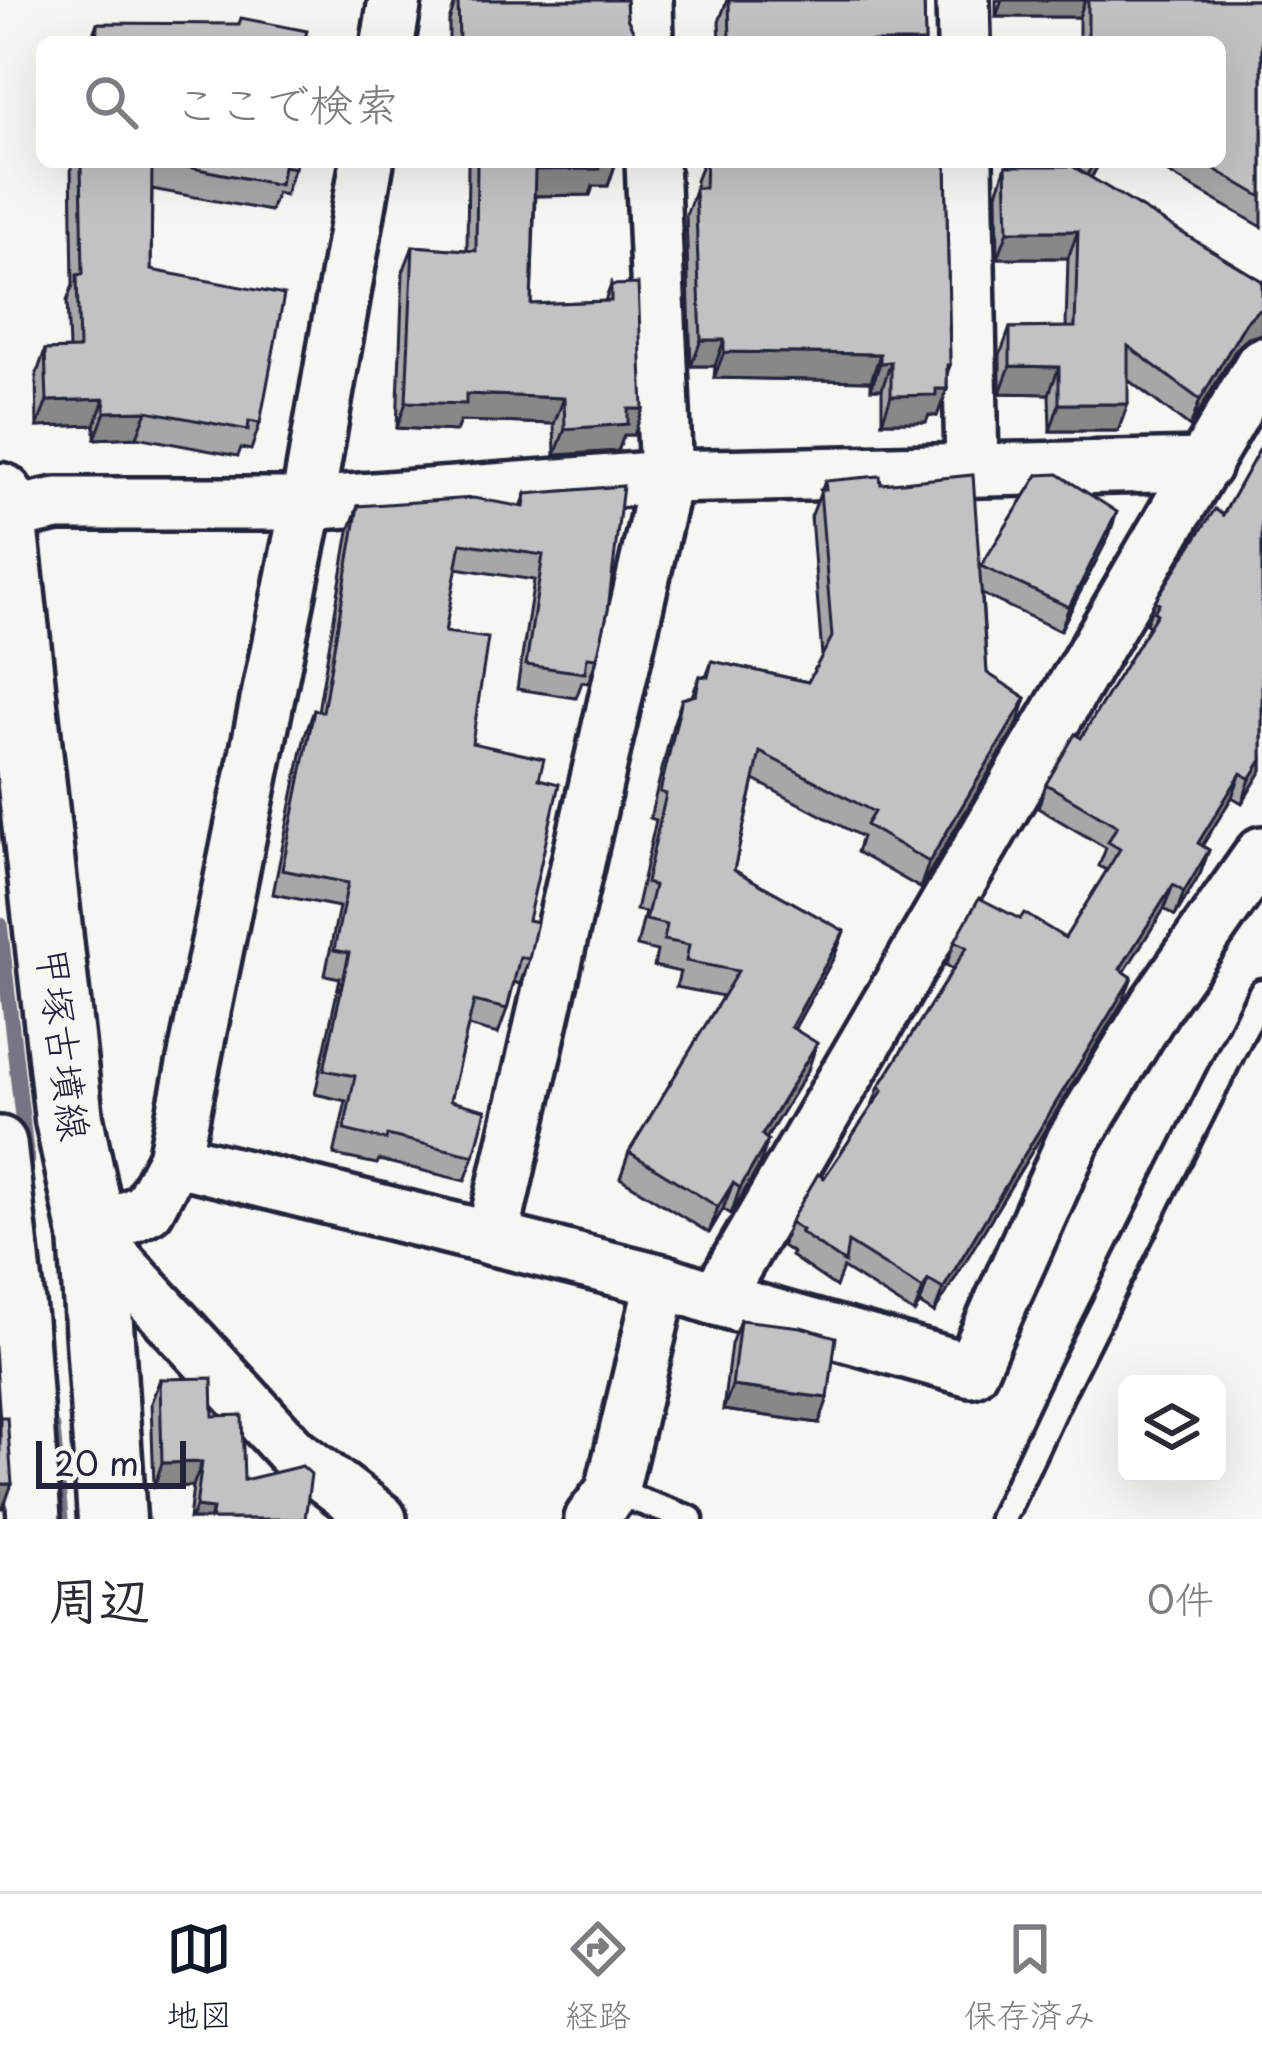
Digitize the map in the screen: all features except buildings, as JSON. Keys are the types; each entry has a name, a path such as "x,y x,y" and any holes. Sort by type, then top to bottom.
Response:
{"main road":[{"name":"甲塚古墳線","path":"1,506 25,1122 93,1235 112,1519"}],"street":[{"path":"389,36 395,0"},
{"path":"646,0 647,36"},
{"path":"963,0 964,36"},
{"path":"366,168 307,503 174,1159 148,1208 93,1235 292,1453 380,1519"},
{"path":"492,1239 666,477 652,168"},
{"path":"966,168 972,470"},
{"path":"716,1299 1262,364"},
{"path":"1,506 307,503 666,477 1204,465"},
{"path":"174,1159 662,1281 971,1370 1073,1142 1156,1004 1262,853"},
{"path":"25,1122 20,1320 34,1519"},
{"path":"602,1505 662,1281"}],"lane":[{"path":"1002,1519 1262,992"},
{"path":"602,1505 690,1519"}],"waterway":[{"path":"0,924 27,1160"},
{"path":"53,1428 61,1519"}]}
